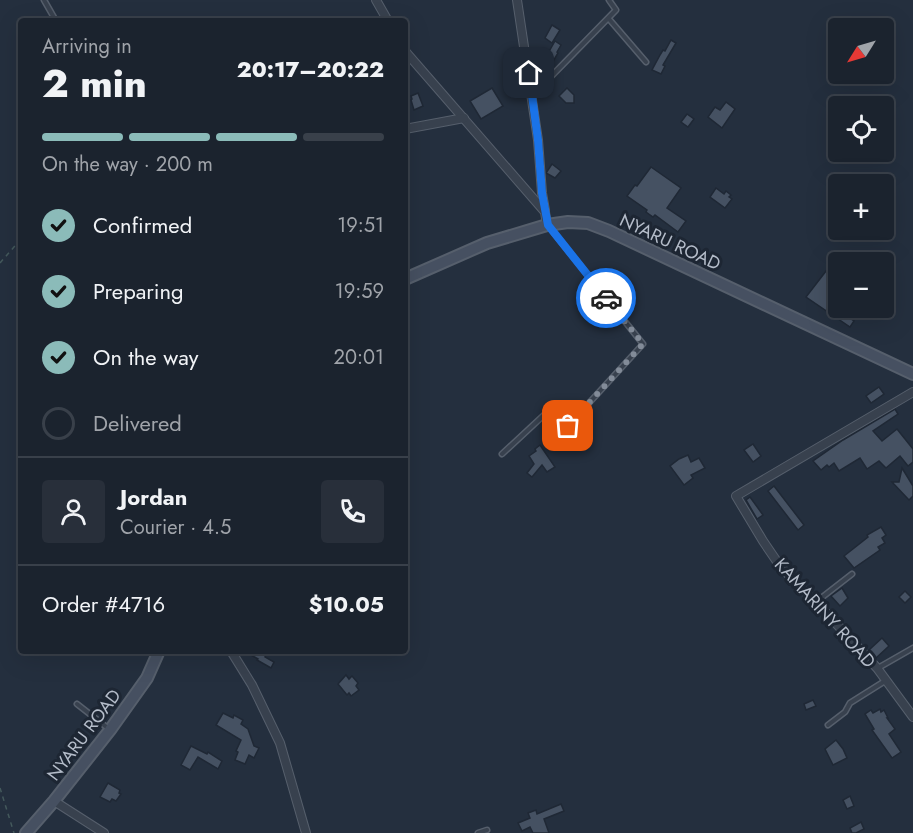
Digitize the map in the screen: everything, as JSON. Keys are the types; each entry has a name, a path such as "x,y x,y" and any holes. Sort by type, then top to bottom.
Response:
{"main road":[{"name":"NYARU ROAD","path":"408,278 487,243 548,225 568,222 588,223 913,374"},
{"name":"NYARU ROAD","path":"26,833 110,730 147,678 158,654"}],"street":[{"path":"376,0 386,18"},
{"path":"517,0 548,225"},
{"path":"408,54 545,212"},
{"path":"408,128 464,118"},
{"name":"KAMARINY ROAD","path":"913,392 736,496 780,566 832,618 877,668 913,717"},
{"path":"233,654 252,685 280,742 306,833"},
{"path":"54,801 104,833"}],"lane":[{"path":"44,0 54,18"},
{"path":"532,97 609,19 616,10 609,0"},
{"path":"609,19 646,62"},
{"path":"502,454 543,415 568,426 643,344 548,225"},
{"path":"816,603 852,574"},
{"path":"877,668 913,648"},
{"path":"828,725 845,712 850,703 886,680"},
{"path":"77,704 110,730"},
{"path":"478,833 487,830"}],"path":[{"path":"0,263 18,242"},
{"path":"0,788 14,833"}],"building":[{"path":"552,25 560,30 552,43 545,38"},
{"path":"671,40 676,43 663,65 665,66 661,74 652,70 663,50 665,51"},
{"path":"555,41 561,45 542,80 535,76"},
{"path":"492,88 503,106 481,119 470,101"},
{"path":"567,88 574,95 574,103 566,103 559,96"},
{"path":"418,93 423,106 414,110 411,96"},
{"path":"726,102 735,109 722,128 708,117 715,107 720,110"},
{"path":"687,114 694,119 688,127 681,122"},
{"path":"552,164 561,171 555,178 546,173"},
{"path":"651,167 681,188 667,208 686,221 678,232 655,215 653,217 627,196"},
{"path":"716,188 724,194 726,191 731,195 729,197 732,199 725,208 710,197"},
{"path":"828,268 828,312 806,297"},
{"path":"837,318 850,318 854,321 850,327"},
{"path":"879,387 884,394 871,403 866,396"},
{"path":"895,409 898,414 873,431 882,441 897,429 913,449 913,462 908,466 900,456 886,468 879,461 867,469 860,458 839,471 834,463 821,470 813,461 843,440"},
{"path":"753,444 761,456 753,462 744,450"},
{"path":"540,445 555,467 547,472 542,465 532,477 527,473 534,464 529,456"},
{"path":"688,455 691,462 699,458 705,468 691,475 693,478 684,485 670,466"},
{"path":"902,468 913,486 913,496 909,500 892,482 899,482"},
{"path":"774,486 804,525 798,530 768,491"},
{"path":"750,497 763,515 757,519 746,500"},
{"path":"881,527 886,535 882,538 885,543 878,547 880,550 854,568 844,556 868,537 867,535"},
{"path":"842,588 848,598 840,606 831,596"},
{"path":"905,591 911,597 905,603 899,597"},
{"path":"882,638 889,646 876,658 869,650"},
{"path":"249,654 266,654 265,657 274,662 271,668"},
{"path":"346,675 349,679 352,676 358,683 356,686 359,690 351,696 349,693 347,695 338,684"},
{"path":"813,700 816,706 806,710 804,704"},
{"path":"880,709 881,712 884,710 895,729 889,734 901,752 892,758 872,730 874,729 865,714 871,710 873,713"},
{"path":"223,713 243,720 241,724 248,729 254,746 259,748 254,758 249,755 245,764 235,760 241,740 216,725"},
{"path":"836,740 847,758 833,765 825,749"},
{"path":"191,746 207,754 208,752 222,761 218,769 198,757 190,770 181,765"},
{"path":"108,783 120,790 121,794 116,801 112,799 110,802 100,797"},
{"path":"850,796 854,806 847,809 843,800"},
{"path":"561,804 564,811 544,819 549,833 533,833 530,827 522,831 518,823 530,818 528,813 536,810 537,814"},
{"path":"861,822 864,829 852,833 850,828"}],"way so far":[{"path":"568,426 643,344 606,298"}],"route":[{"path":"529,73 542,193 548,225 606,298"}]}
